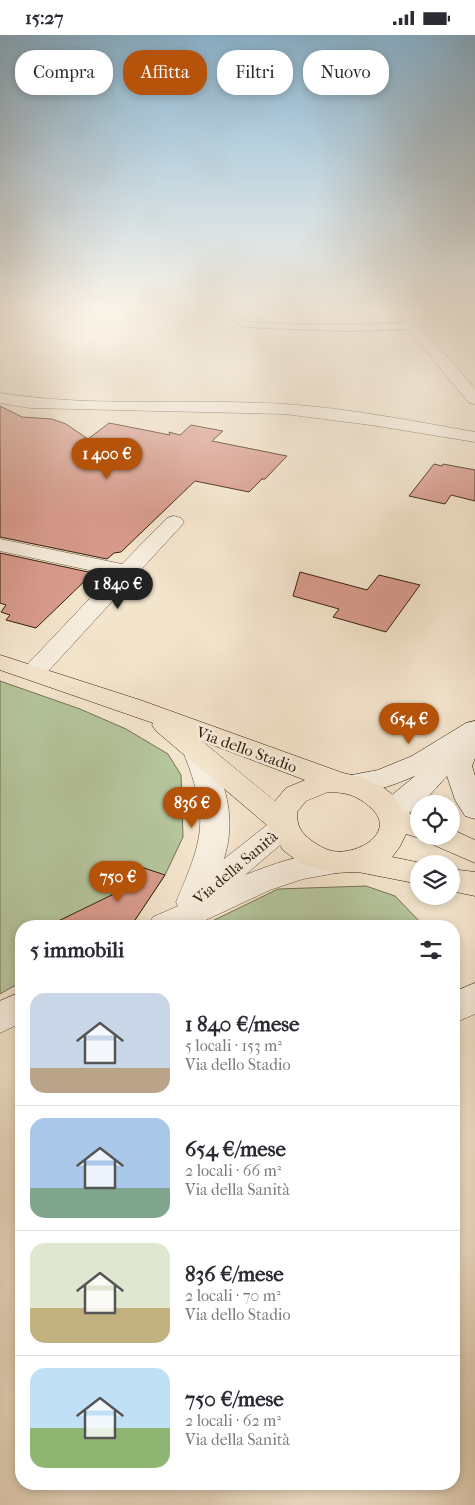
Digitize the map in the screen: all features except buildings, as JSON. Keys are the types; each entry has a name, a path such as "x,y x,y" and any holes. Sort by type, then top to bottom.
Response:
{"main road":[{"name":"Via dello Stadio","path":"0,662 346,784"},
{"name":"Via dello Stadio","path":"152,715 282,825"},
{"path":"349,862 374,855 387,845 401,819 381,799 367,790 346,784 325,783 296,793 287,802 282,813 282,825 295,847 325,861 349,862 410,872"},
{"path":"459,845 475,852"},
{"path":"460,881 475,884"}],"street":[{"path":"459,380 475,399"},
{"path":"0,398 30,403 99,406 284,409 371,420 475,437"},
{"path":"33,673 174,522"},
{"path":"0,545 127,572"},
{"path":"346,784 384,778 422,763 473,734"},
{"path":"473,734 458,766 469,800 475,809"},
{"path":"401,819 405,801 473,734"},
{"name":"Via dello Stadio","path":"192,902 211,857 216,817 207,778 198,754"},
{"name":"Via della Sanità","path":"172,920 282,825"},
{"name":"Via della Sanità","path":"178,920 258,882 301,868 349,862"},
{"path":"460,1006 475,997"},
{"path":"0,1018 15,1009"}],"green space":[{"path":"0,681 80,709 126,729 168,754 181,775 183,837 165,875 135,920 15,920 15,985 0,994"},
{"path":"366,886 395,896 418,920 214,920 278,889"}]}
